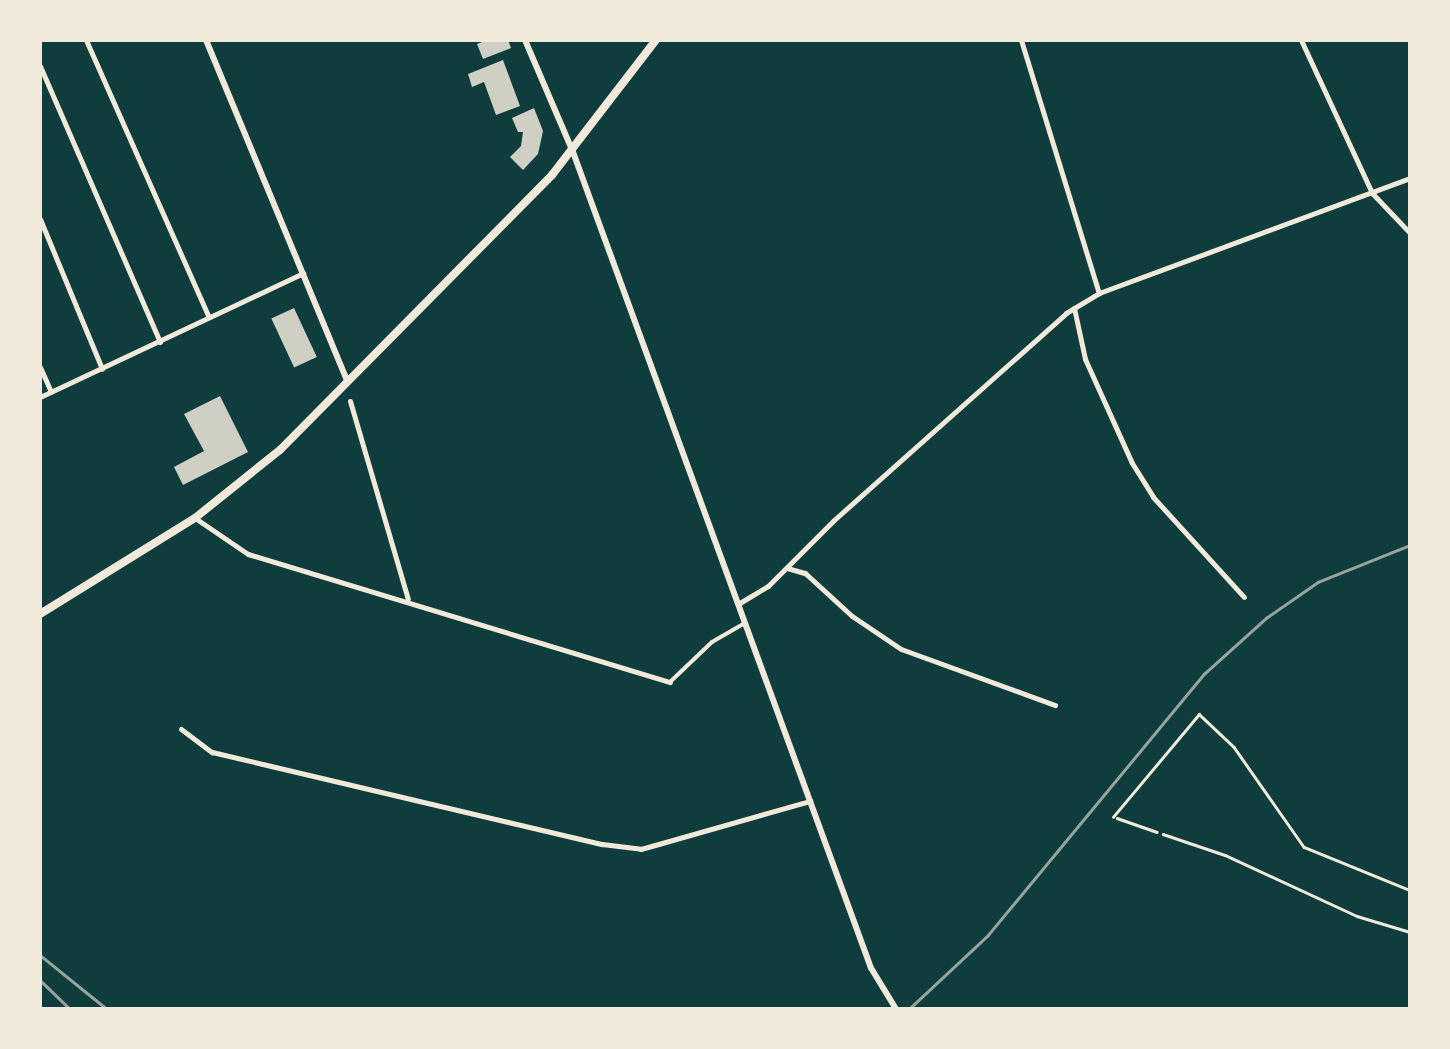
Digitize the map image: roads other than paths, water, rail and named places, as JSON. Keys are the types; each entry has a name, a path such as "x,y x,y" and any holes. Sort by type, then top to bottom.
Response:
{"main road":[{"path":"40,614 195,518 280,450 572,152 656,40"}],"street":[{"path":"86,40 208,316"},
{"path":"206,40 348,383"},
{"path":"525,40 572,152 871,968 896,1009"},
{"path":"1021,40 1099,293"},
{"path":"1301,40 1372,193 1410,233"},
{"path":"40,66 160,342"},
{"path":"738,604 768,586 915,446 1074,308 1099,293 1410,178"},
{"path":"40,219 102,369"},
{"path":"40,398 303,273"},
{"path":"1074,308 1085,359 1132,463 1152,497 1244,596"},
{"path":"40,367 51,393"},
{"path":"350,401 408,600"},
{"path":"195,518 248,554 670,682 712,642 745,623"},
{"path":"786,568 806,574 852,616 901,649 1055,705"},
{"path":"181,728 212,752 602,844 641,848 810,801"}],"lane":[{"path":"1113,816 1199,714 1234,747 1304,847 1410,890"},
{"path":"1163,834 1225,855 1358,916 1410,932"}],"railway":[{"path":"909,1009 988,935 1204,674 1266,618 1318,582 1410,545"},
{"path":"40,955 107,1009"},
{"path":"40,980 70,1009"}]}
